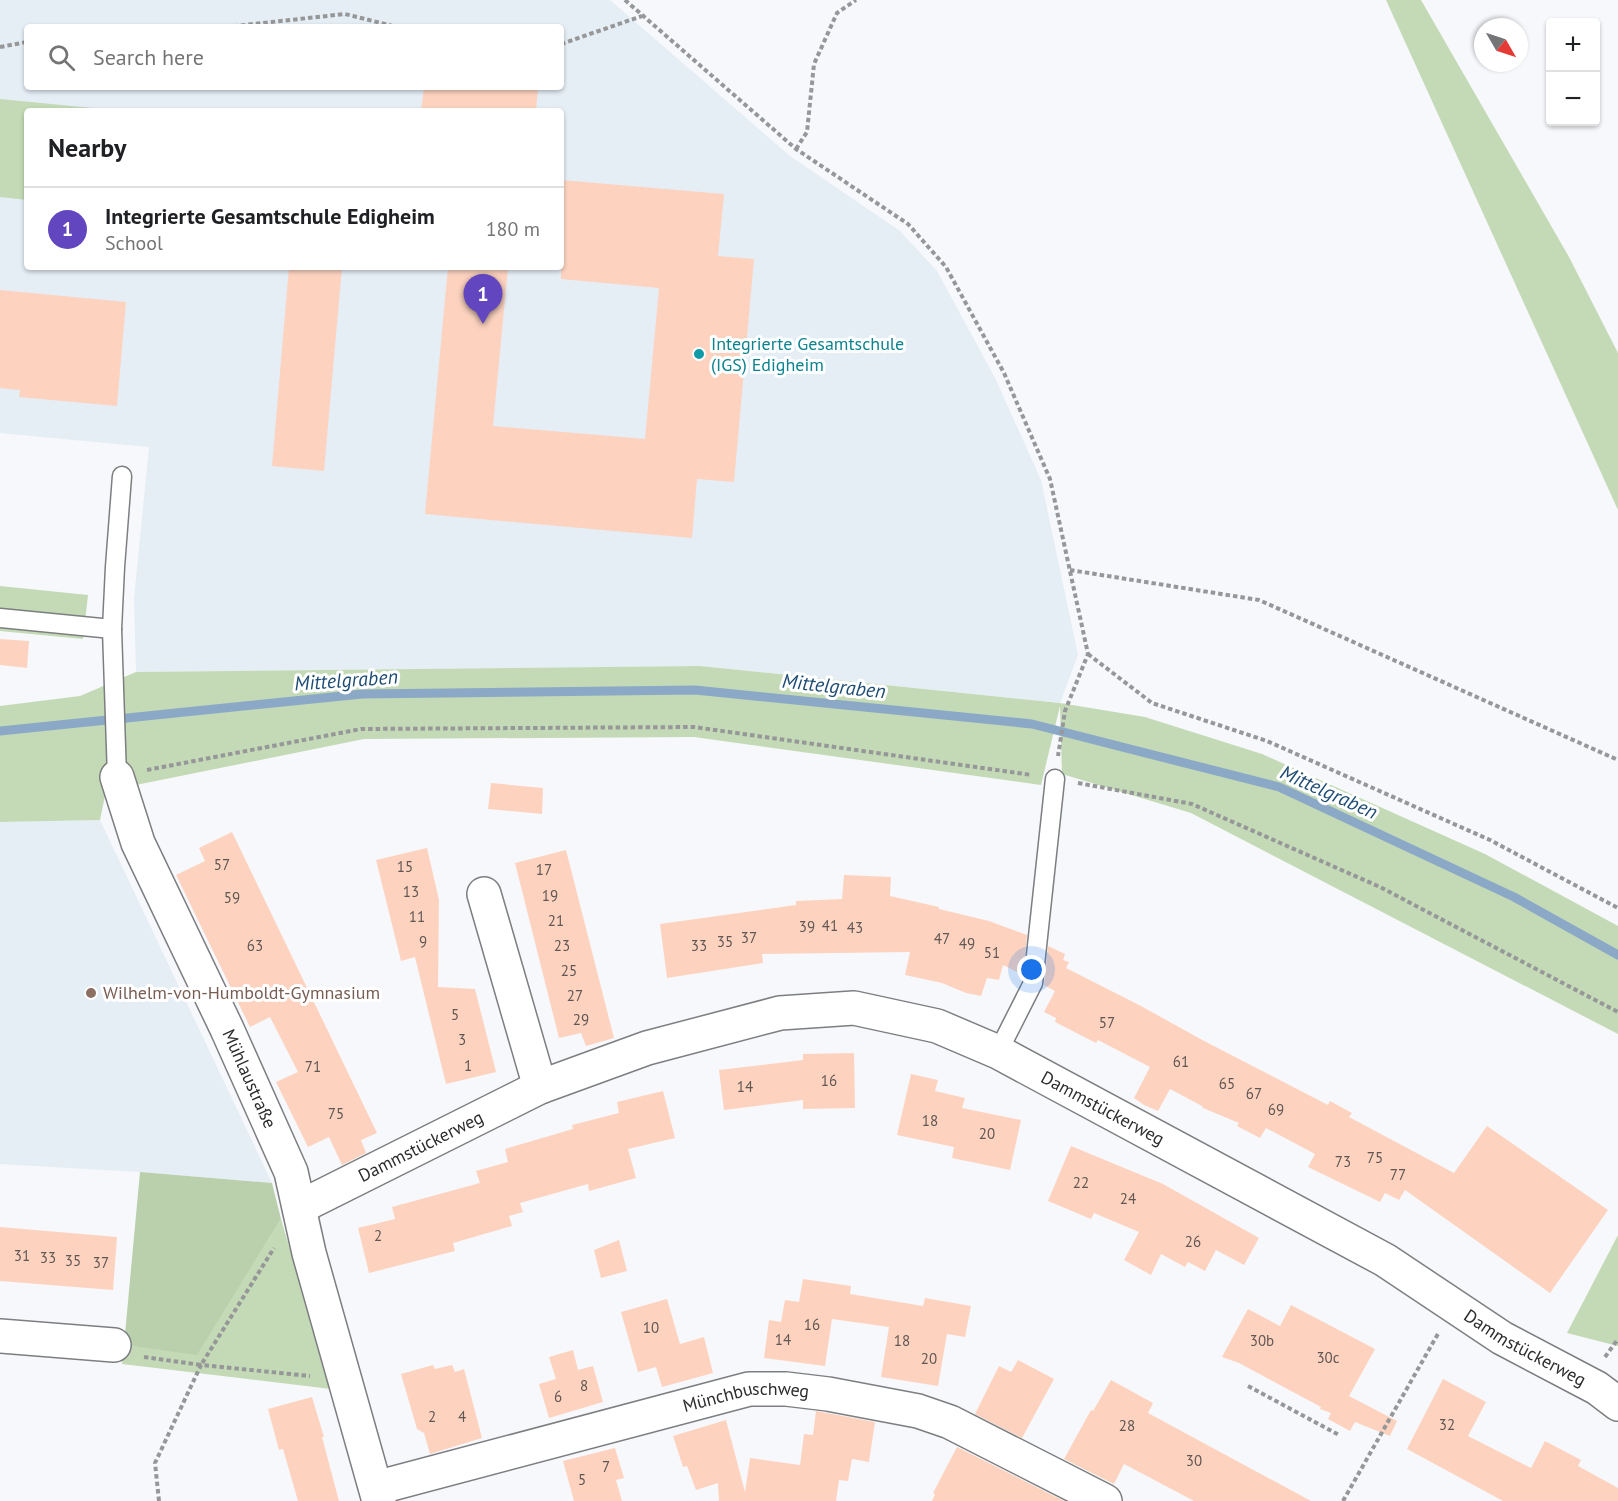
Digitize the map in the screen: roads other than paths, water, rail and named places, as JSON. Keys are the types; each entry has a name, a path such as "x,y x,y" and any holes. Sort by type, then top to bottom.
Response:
{"street":[{"name":"Mühlaustraße","path":"116,764 138,843 227,1029 291,1172 309,1253 378,1494"},
{"path":"484,894 540,1087"},
{"name":"Dammstückerweg","path":"300,1207 540,1087 647,1048 780,1012 854,1008 937,1026 998,1053 1385,1260 1502,1338 1598,1388 1618,1404"},
{"path":"0,1336 114,1345"},
{"name":"Münchbuschweg","path":"378,1494 749,1389 786,1389 828,1394 918,1411 939,1418 1105,1501"}],"lane":[{"name":"Mühlaustraße","path":"116,764 112,629 122,476"},
{"path":"0,618 112,629"},
{"path":"998,1053 1033,983 1055,779"}],"waterway":[{"name":"Mittelgraben","path":"0,731 362,694 695,690 1032,724 1279,787 1514,897 1618,955"}],"place":[{"name":"Integrierte Gesamtschule Edigheim","path":"483,324"},
{"name":"Integrierte Gesamtschule (IGS) Edigheim","path":"699,354"},
{"name":"Wilhelm-von-Humboldt-Gymnasium","path":"91,993"}]}
